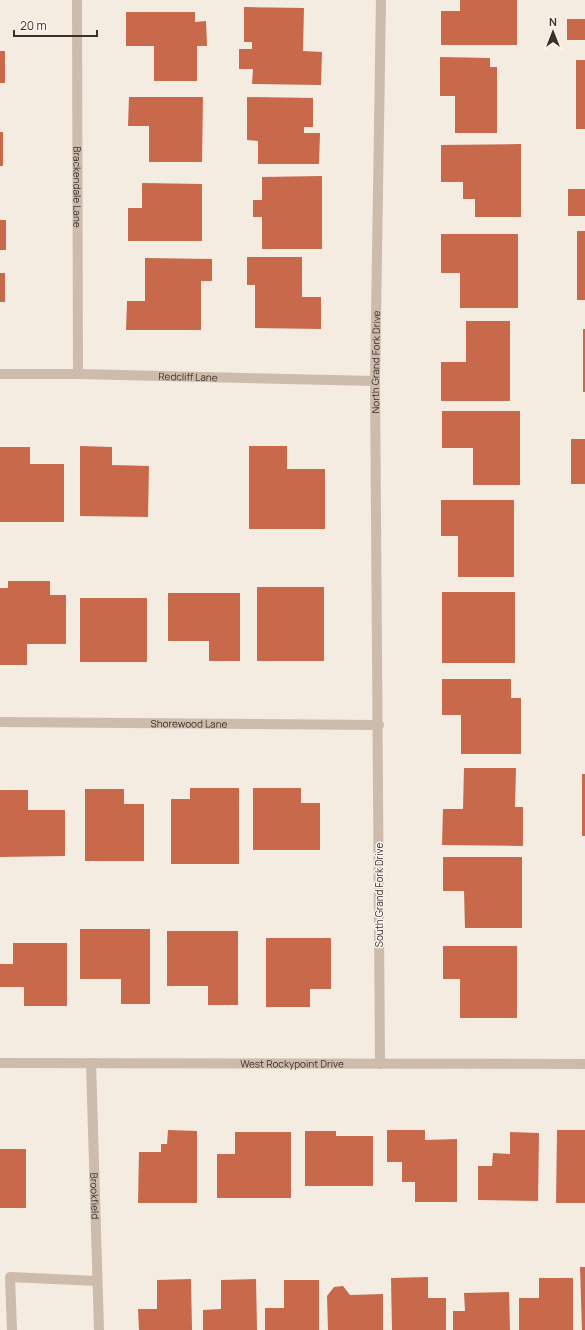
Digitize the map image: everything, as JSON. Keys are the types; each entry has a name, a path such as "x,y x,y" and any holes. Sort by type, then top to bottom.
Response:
{"street":[{"name":"Brackendale Lane","path":"77,0 78,374"},
{"name":"North Grand Fork Drive","path":"378,725 375,382 381,0"},
{"name":"Redcliff Lane","path":"0,374 78,374 375,382"},
{"name":"Shorewood Lane","path":"0,722 378,725"},
{"name":"South Grand Fork Drive","path":"378,725 380,1064"},
{"name":"West Rockypoint Drive","path":"0,1063 585,1064"},
{"name":"Brookfield","path":"91,1063 99,1330"},
{"path":"12,1330 5,1277 97,1282"}],"building":[{"path":"460,0 517,0 517,45 441,45 441,11 460,11"},
{"path":"244,7 304,8 303,51 322,52 321,85 252,84 253,69 239,69 239,49 252,49 252,42 244,42"},
{"path":"126,12 195,12 195,22 206,21 207,46 197,46 197,81 154,81 154,46 126,46"},
{"path":"567,19 585,19 585,40 567,40"},
{"path":"0,51 5,51 5,83 0,83"},
{"path":"440,57 490,58 490,67 497,67 497,133 455,133 455,96 440,96"},
{"path":"576,60 585,60 585,129 576,129"},
{"path":"129,97 203,97 202,162 149,162 149,126 128,126"},
{"path":"247,97 313,98 313,127 304,127 304,133 320,133 319,164 258,164 258,141 247,140"},
{"path":"0,132 3,132 3,166 0,166"},
{"path":"521,144 521,217 475,217 475,199 463,199 463,182 441,182 441,145"},
{"path":"322,176 322,249 262,249 262,217 253,217 253,200 262,200 262,177"},
{"path":"142,183 202,184 202,241 128,241 128,208 142,208"},
{"path":"568,189 585,189 585,216 568,216"},
{"path":"0,220 6,220 6,250 0,250"},
{"path":"577,231 585,231 585,300 577,300"},
{"path":"441,234 518,234 518,308 460,308 460,273 441,273"},
{"path":"247,257 302,257 302,297 321,297 321,329 255,328 255,285 247,285"},
{"path":"145,258 212,259 212,281 201,281 201,330 126,330 127,301 145,301"},
{"path":"0,273 5,273 5,302 0,302"},
{"path":"466,321 510,321 510,401 441,401 441,362 466,362"},
{"path":"583,329 585,329 585,392 583,392"},
{"path":"442,411 520,411 520,485 473,485 473,448 442,448"},
{"path":"571,439 585,439 585,484 571,484"},
{"path":"80,446 112,447 112,465 149,466 148,517 80,516"},
{"path":"249,446 287,446 287,469 325,469 325,529 249,529"},
{"path":"0,447 30,447 30,464 64,464 64,522 0,522"},
{"path":"441,500 514,500 514,577 458,577 458,536 441,536"},
{"path":"8,581 50,581 50,595 66,595 66,644 27,644 27,665 0,665 0,588 8,588"},
{"path":"257,587 324,587 324,661 257,661"},
{"path":"442,592 515,592 515,663 442,663"},
{"path":"168,593 240,593 240,661 209,661 209,641 168,641"},
{"path":"80,598 147,598 147,662 80,662"},
{"path":"442,679 511,679 511,698 521,698 521,754 461,754 461,715 442,715"},
{"path":"464,768 516,768 515,807 523,807 523,846 442,845 443,809 463,809"},
{"path":"582,774 585,774 585,836 582,836"},
{"path":"190,788 239,788 239,864 171,864 171,799 190,799"},
{"path":"253,788 301,788 301,803 320,803 320,850 253,850"},
{"path":"85,789 124,789 124,804 144,804 144,861 85,861"},
{"path":"0,790 28,790 28,810 65,810 65,856 0,857"},
{"path":"443,857 522,857 522,928 465,928 464,891 443,891"},
{"path":"80,929 150,929 150,1004 121,1004 121,979 80,979"},
{"path":"167,931 238,931 238,1005 208,1005 208,986 167,986"},
{"path":"266,938 331,938 331,989 310,989 310,1007 266,1007"},
{"path":"13,943 67,943 67,1006 24,1006 24,987 0,987 0,964 13,964"},
{"path":"443,946 517,946 517,1018 460,1018 460,979 443,979"},
{"path":"168,1130 197,1131 197,1203 138,1203 139,1152 161,1152 161,1144 167,1144"},
{"path":"387,1130 425,1130 425,1140 457,1139 457,1202 415,1202 415,1182 402,1182 402,1162 387,1162"},
{"path":"557,1130 585,1130 585,1203 556,1203"},
{"path":"305,1131 336,1131 336,1136 373,1136 373,1186 305,1186"},
{"path":"235,1132 291,1132 291,1198 217,1198 217,1154 235,1154"},
{"path":"510,1132 539,1133 538,1201 478,1200 478,1166 492,1166 493,1153 510,1154"},
{"path":"0,1149 26,1149 26,1208 0,1208"},
{"path":"580,1267 585,1267 585,1330 582,1330"},
{"path":"428,1277 428,1298 446,1298 446,1330 392,1330 391,1278"},
{"path":"539,1278 573,1278 573,1330 519,1330 519,1298 539,1298"},
{"path":"191,1279 192,1330 139,1330 138,1309 157,1309 157,1280"},
{"path":"256,1279 257,1330 203,1330 203,1310 221,1309 221,1280"},
{"path":"284,1280 319,1280 319,1330 265,1330 265,1308 284,1308"},
{"path":"343,1286 350,1295 383,1294 383,1330 328,1330 327,1296 334,1287"},
{"path":"509,1292 510,1330 453,1330 453,1311 465,1311 464,1293"}]}
